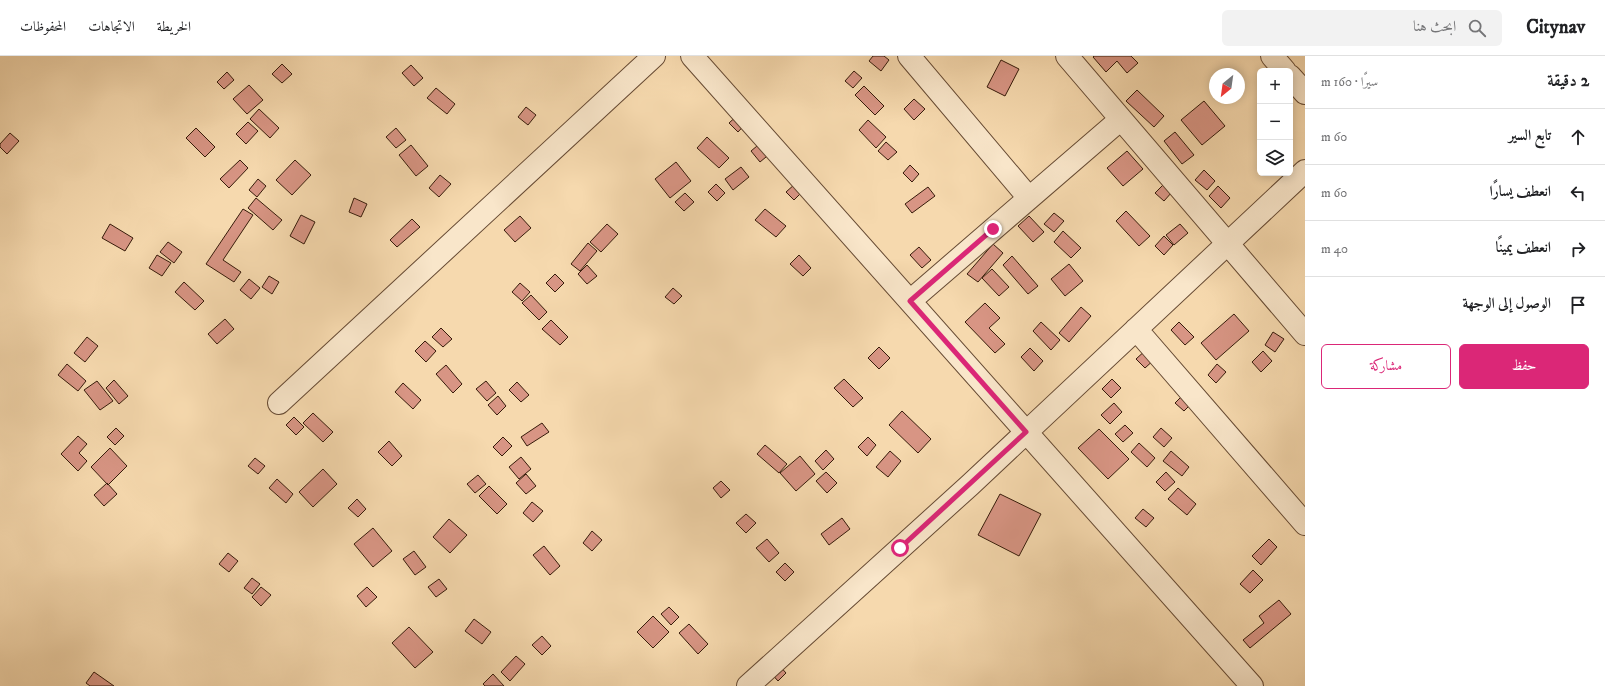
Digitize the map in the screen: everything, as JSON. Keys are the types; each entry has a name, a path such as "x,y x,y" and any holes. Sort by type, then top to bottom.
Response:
{"street":[{"path":"279,403 654,56"},
{"path":"692,56 1252,686"},
{"path":"1067,56 1305,334"},
{"path":"1272,56 1282,68"},
{"path":"916,59 1029,198"},
{"path":"1293,79 1305,93"},
{"path":"910,301 1121,119"},
{"path":"748,686 1026,432 1305,171"},
{"path":"1136,330 1305,524"}],"building":[{"path":"873,56 884,56 889,60 881,71 869,61"},
{"path":"1131,56 1138,63 1127,73 1117,61 1106,72 1093,57"},
{"path":"1001,60 1019,69 1005,96 987,87"},
{"path":"282,64 292,74 282,83 272,74"},
{"path":"411,65 423,78 414,86 402,73"},
{"path":"854,71 862,78 853,88 845,81"},
{"path":"227,72 234,80 224,89 217,82"},
{"path":"249,85 263,100 247,114 233,99"},
{"path":"864,86 884,106 875,115 855,95"},
{"path":"436,88 455,104 447,114 427,98"},
{"path":"1137,90 1164,116 1154,127 1126,101"},
{"path":"914,99 925,109 914,120 904,109"},
{"path":"1204,101 1225,126 1202,145 1181,120"},
{"path":"526,107 536,115 528,125 518,117"},
{"path":"259,109 279,128 270,138 250,119"},
{"path":"740,113 748,121 738,132 729,123"},
{"path":"868,120 886,137 876,148 859,130"},
{"path":"248,122 258,131 246,144 236,134"},
{"path":"196,128 215,147 205,157 186,138"},
{"path":"396,128 406,140 396,148 386,137"},
{"path":"1175,132 1194,155 1182,164 1164,141"},
{"path":"10,133 19,141 7,154 0,147 0,144"},
{"path":"707,137 729,158 719,168 697,148"},
{"path":"763,141 772,152 760,162 751,151"},
{"path":"886,142 897,152 888,160 878,151"},
{"path":"411,145 428,166 416,176 399,155"},
{"path":"1127,151 1143,169 1123,186 1107,168"},
{"path":"240,160 248,168 229,188 220,179"},
{"path":"295,160 311,175 292,195 276,180"},
{"path":"676,162 691,181 670,198 655,179"},
{"path":"910,165 919,174 912,182 903,173"},
{"path":"741,167 749,177 733,190 725,179"},
{"path":"1204,170 1215,181 1207,190 1195,180"},
{"path":"440,175 451,184 439,197 429,188"},
{"path":"258,179 266,186 257,197 249,190"},
{"path":"716,184 725,193 717,201 708,192"},
{"path":"795,184 803,191 794,200 786,192"},
{"path":"1164,184 1172,192 1164,201 1155,193"},
{"path":"1218,186 1230,198 1221,208 1209,196"},
{"path":"928,187 935,196 912,213 905,204"},
{"path":"685,193 694,202 684,211 675,202"},
{"path":"256,198 282,220 273,230 248,208"},
{"path":"354,198 367,204 361,217 349,212"},
{"path":"243,209 253,215 223,260 241,272 234,282 206,264"},
{"path":"765,209 786,226 776,237 755,220"},
{"path":"1126,211 1150,236 1139,246 1116,221"},
{"path":"1054,213 1064,221 1054,232 1044,224"},
{"path":"301,215 315,222 304,244 290,236"},
{"path":"520,216 531,228 515,242 504,230"},
{"path":"1029,216 1044,232 1033,242 1018,226"},
{"path":"412,219 420,227 397,247 390,240"},
{"path":"110,224 133,238 125,251 102,238"},
{"path":"607,224 618,234 601,252 590,242"},
{"path":"1180,224 1188,233 1174,245 1166,235"},
{"path":"1063,231 1081,248 1071,258 1054,242"},
{"path":"1164,236 1173,245 1164,255 1155,246"},
{"path":"168,242 182,252 174,263 160,252"},
{"path":"588,243 597,251 580,271 571,264"},
{"path":"993,244 1003,253 978,282 967,274"},
{"path":"919,247 931,260 922,268 910,255"},
{"path":"157,255 171,263 162,276 149,268"},
{"path":"799,255 811,268 803,276 790,264"},
{"path":"1012,256 1038,286 1028,294 1003,265"},
{"path":"1069,264 1083,281 1065,296 1051,279"},
{"path":"587,265 597,276 587,284 578,274"},
{"path":"992,269 1009,287 999,296 982,278"},
{"path":"555,274 564,283 555,292 546,283"},
{"path":"269,276 279,282 272,294 262,287"},
{"path":"249,279 260,288 251,299 240,290"},
{"path":"184,282 204,301 195,310 175,292"},
{"path":"520,283 530,292 522,301 512,292"},
{"path":"673,288 682,296 674,304 665,297"},
{"path":"531,295 547,312 539,320 522,303"},
{"path":"985,303 1000,318 989,328 1005,344 995,353 965,322"},
{"path":"1081,307 1091,316 1069,342 1059,333"},
{"path":"1234,314 1249,331 1216,360 1201,343"},
{"path":"225,319 234,329 217,344 208,334"},
{"path":"551,320 568,337 560,345 542,329"},
{"path":"1041,322 1060,340 1051,350 1033,331"},
{"path":"1179,322 1194,337 1185,345 1171,330"},
{"path":"441,328 452,339 443,347 432,337"},
{"path":"1273,332 1284,339 1275,352 1265,345"},
{"path":"87,337 98,346 85,362 74,353"},
{"path":"425,341 436,351 426,362 415,351"},
{"path":"879,347 890,358 879,369 868,358"},
{"path":"1030,348 1043,361 1034,371 1021,357"},
{"path":"1147,349 1156,358 1145,368 1136,359"},
{"path":"1263,351 1272,361 1261,372 1252,362"},
{"path":"67,364 86,381 78,391 58,375"},
{"path":"1217,364 1226,372 1216,383 1208,375"},
{"path":"446,365 462,384 453,393 436,374"},
{"path":"844,379 863,398 853,407 834,388"},
{"path":"1112,379 1121,388 1111,398 1102,389"},
{"path":"114,380 128,396 119,404 106,388"},
{"path":"97,381 113,401 100,410 84,390"},
{"path":"486,381 496,393 487,401 476,389"},
{"path":"517,382 529,395 521,402 509,390"},
{"path":"403,383 421,400 413,409 395,392"},
{"path":"1184,394 1193,402 1184,411 1175,403"},
{"path":"498,396 506,406 497,415 488,405"},
{"path":"1114,403 1122,412 1110,424 1101,415"},
{"path":"902,411 931,439 918,453 889,425"},
{"path":"313,413 333,432 323,442 303,423"},
{"path":"294,417 304,427 296,435 286,425"},
{"path":"542,423 549,432 527,446 521,437"},
{"path":"1125,425 1133,433 1123,442 1115,434"},
{"path":"116,428 124,436 115,445 107,437"},
{"path":"1161,428 1172,438 1164,447 1153,437"},
{"path":"1099,429 1129,459 1108,479 1078,448"},
{"path":"78,436 87,444 79,453 87,461 78,471 61,454"},
{"path":"503,437 512,446 502,456 493,447"},
{"path":"868,437 876,445 867,456 858,447"},
{"path":"389,441 402,456 392,466 378,452"},
{"path":"1139,443 1155,458 1147,467 1131,452"},
{"path":"765,445 787,464 779,473 757,454"},
{"path":"110,448 127,466 108,485 91,467"},
{"path":"826,450 834,459 823,470 815,461"},
{"path":"890,451 901,461 888,477 876,467"},
{"path":"1171,451 1189,467 1182,476 1163,461"},
{"path":"800,456 815,474 796,491 780,473"},
{"path":"521,457 531,469 519,479 509,467"},
{"path":"255,458 265,466 258,474 248,466"},
{"path":"323,469 337,484 313,507 299,492"},
{"path":"826,472 837,483 827,493 816,481"},
{"path":"1166,472 1175,482 1165,491 1156,482"},
{"path":"526,474 536,486 526,494 516,483"},
{"path":"478,475 486,484 475,493 467,484"},
{"path":"277,479 293,494 286,503 269,488"},
{"path":"721,481 730,490 721,498 713,488"},
{"path":"107,483 117,494 104,506 94,495"},
{"path":"489,486 507,504 497,514 479,496"},
{"path":"1178,488 1196,504 1187,515 1168,499"},
{"path":"1000,494 1041,514 1019,556 978,535"},
{"path":"357,499 366,509 358,517 348,508"},
{"path":"532,502 543,511 533,522 523,513"},
{"path":"1143,509 1154,518 1146,527 1135,518"},
{"path":"746,514 756,523 746,533 736,523"},
{"path":"842,518 850,529 829,545 821,534"},
{"path":"449,519 467,535 450,553 433,537"},
{"path":"373,528 392,551 373,567 354,544"},
{"path":"592,531 602,540 592,551 583,543"},
{"path":"767,539 779,553 769,562 756,548"},
{"path":"1269,539 1277,547 1261,565 1252,556"},
{"path":"544,546 560,566 550,575 533,555"},
{"path":"414,551 426,567 415,575 403,559"},
{"path":"228,553 238,561 229,572 219,564"},
{"path":"785,563 794,572 785,581 776,572"},
{"path":"1253,570 1263,580 1250,593 1240,584"},
{"path":"252,578 260,584 252,594 244,588"},
{"path":"439,579 447,589 436,597 428,587"},
{"path":"261,587 271,595 261,606 252,597"},
{"path":"367,587 377,597 366,607 357,596"},
{"path":"1279,600 1291,614 1250,648 1243,640 1264,623 1259,616"},
{"path":"669,607 679,617 671,625 661,614"},
{"path":"653,616 669,632 653,648 637,632"},
{"path":"474,619 491,632 482,644 465,631"},
{"path":"689,624 708,644 698,654 679,633"},
{"path":"409,627 433,652 415,668 392,643"},
{"path":"542,636 551,646 542,655 532,645"},
{"path":"516,656 525,664 510,681 501,672"},
{"path":"778,664 786,673 778,681 770,672"},
{"path":"94,672 114,686 90,686 86,683"},
{"path":"493,674 504,686 485,686 483,684"}],"route":[{"path":"900,548 1026,432 910,301 993,229"}]}
